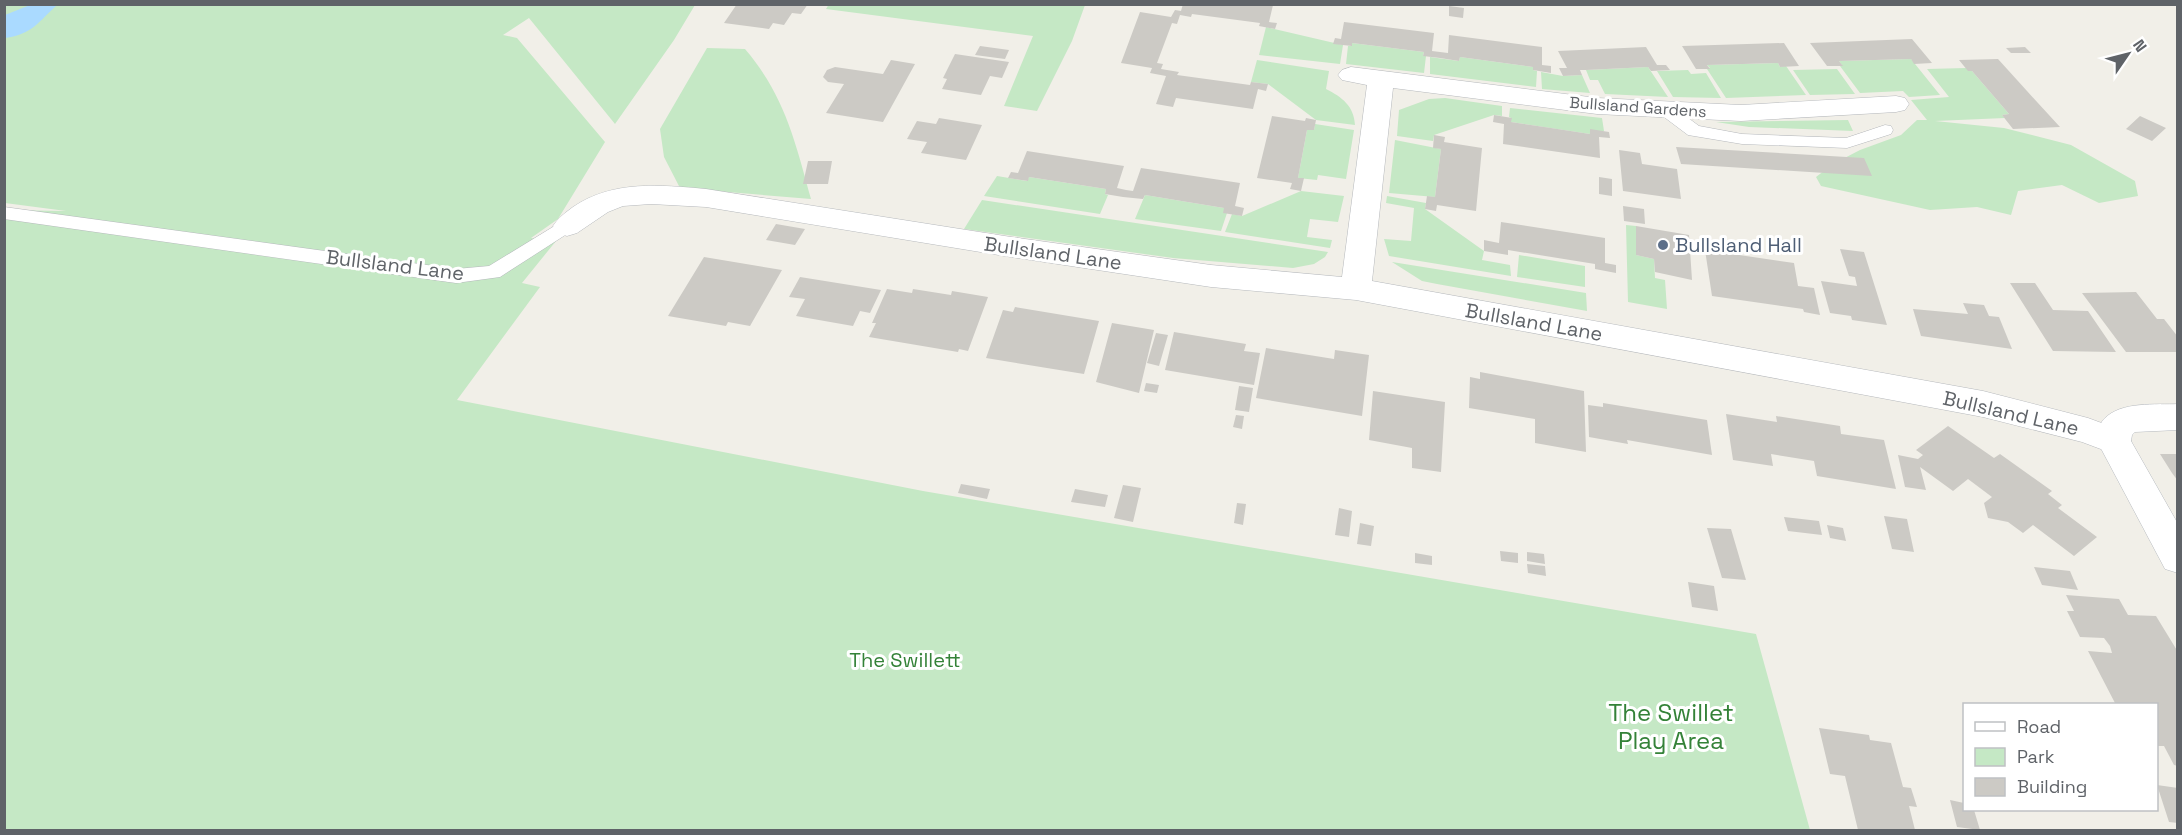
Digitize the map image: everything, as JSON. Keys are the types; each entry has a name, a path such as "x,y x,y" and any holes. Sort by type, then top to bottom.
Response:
{"street":[{"name":"Bullsland Gardens","path":"1351,75 1597,106 1666,110 1742,113 1896,104"},
{"path":"1356,289 1381,79"},
{"path":"1867,105 1885,130"},
{"name":"Bullsland Lane","path":"567,226 599,204 624,197 659,195 706,198 1011,248 1210,276 1356,289 1983,404 2088,431 2114,441"},
{"path":"2178,417 2128,420 2116,428 2114,441 2144,501 2178,558"}],"lane":[{"path":"1666,110 1694,131 1742,139 1846,143 1885,130"},
{"name":"Bullsland Lane","path":"4,213 456,276 493,272 567,226"}],"green space":[{"path":"829,4 1085,5 1072,41 1037,111 1004,106 1033,36 826,9"},
{"path":"5,5 695,5 674,40 615,124 529,18 503,35 517,38 605,142 558,219 531,238 556,241 522,283 540,287 457,400 923,491 1756,634 1810,830 5,830 5,210 66,211 5,203"},
{"path":"1266,27 1343,45 1340,64 1259,55"},
{"path":"1352,43 1424,52 1423,56 1426,56 1424,73 1346,64 1348,46"},
{"path":"707,48 745,49 759,67 787,120 811,199 680,188 664,157 660,129"},
{"path":"1430,57 1459,61 1460,57 1533,67 1533,70 1537,71 1536,87 1430,74"},
{"path":"1911,59 1940,95 1909,97 1903,91 1860,93 1840,66 1842,65 1839,61"},
{"path":"1257,60 1329,71 1326,89 1350,107 1355,125 1316,120 1268,84 1251,82"},
{"path":"1778,63 1780,67 1786,66 1806,95 1726,98 1707,69 1710,68 1707,65"},
{"path":"1648,67 1668,97 1605,94 1598,80 1590,80 1586,70"},
{"path":"1966,68 1972,71 2009,114 2002,115 2005,118 1935,121 2004,128 2071,145 2135,181 2138,196 2099,203 2062,185 2018,191 2011,215 1977,207 1930,210 1821,186 1816,177 1833,164 1860,150 1901,135 1917,120 1927,120 1911,100 1949,97 1927,69"},
{"path":"1837,69 1855,94 1810,95 1793,70"},
{"path":"1688,70 1691,74 1706,73 1721,98 1673,97 1657,71"},
{"path":"1541,72 1563,76 1582,75 1590,93 1542,89"},
{"path":"1445,98 1502,106 1502,116 1494,115 1434,135 1433,141 1397,136 1399,110 1429,99"},
{"path":"1510,108 1602,118 1604,131 1590,134 1511,122"},
{"path":"1848,120 1853,131 1749,127 1716,122"},
{"path":"1315,124 1354,130 1346,179 1318,175 1317,180 1298,178 1307,130 1314,130"},
{"path":"1395,140 1441,149 1435,197 1389,193"},
{"path":"997,176 1027,181 1029,177 1106,189 1105,194 1108,195 1100,214 984,196"},
{"path":"1301,191 1344,196 1338,222 1310,219 1307,237 1332,240 1330,248 1225,232 1232,214 1242,216"},
{"path":"1145,195 1224,208 1227,213 1221,231 1135,219"},
{"path":"1387,196 1426,203 1425,209 1484,251 1482,260 1510,265 1511,276 1389,256 1384,239 1411,241 1414,208 1386,203"},
{"path":"982,200 1328,252 1325,257 1314,264 1293,268 1173,258 964,229"},
{"path":"1626,225 1636,226 1636,255 1654,259 1655,278 1665,280 1667,309 1628,302"},
{"path":"1519,255 1585,266 1585,287 1517,277"},
{"path":"1392,262 1586,293 1587,311 1422,281"}],"water":[{"path":"30,5 57,5 29,30 5,38 5,15"}],"building":[{"path":"737,4 808,4 801,14 792,13 784,25 773,23 769,29 724,23"},
{"path":"1183,4 1273,5 1269,22 1277,23 1275,29 1259,26 1260,23 1192,14 1191,17 1180,15 1177,24 1172,23 1157,63 1163,64 1161,69 1179,72 1177,75 1250,85 1251,82 1268,84 1266,91 1258,89 1253,109 1176,98 1173,107 1156,104 1166,76 1150,73 1152,68 1121,63 1140,12 1171,17 1175,10 1181,11"},
{"path":"1449,6 1464,8 1463,18 1449,16"},
{"path":"1344,22 1434,33 1432,51 1448,53 1449,35 1542,47 1542,65 1551,66 1551,73 1533,70 1533,67 1460,57 1459,61 1423,56 1424,52 1352,43 1352,46 1333,44 1335,38 1341,39"},
{"path":"1912,39 1932,63 1914,64 1911,59 1839,61 1843,66 1827,66 1810,43"},
{"path":"1784,43 1799,66 1780,67 1778,63 1707,65 1710,69 1696,69 1682,46"},
{"path":"980,46 1009,50 1005,59 975,55"},
{"path":"1646,47 1657,65 1666,65 1670,70 1651,71 1648,67 1580,70 1582,75 1563,76 1559,68 1567,68 1558,51"},
{"path":"2025,47 2031,53 2011,53 2006,48"},
{"path":"955,54 1009,62 1002,78 990,76 981,95 942,89 947,79 943,78"},
{"path":"1998,59 2060,127 2013,129 2002,115 2009,114 1972,71 1968,71 1959,60"},
{"path":"891,60 915,64 883,122 826,113 844,84 828,82 823,77 827,70 835,67 883,74"},
{"path":"1494,115 1512,118 1511,122 1590,134 1590,129 1609,132 1610,138 1599,137 1600,158 1503,144 1504,124 1493,122"},
{"path":"1272,116 1305,121 1306,118 1316,120 1314,130 1307,130 1298,178 1304,178 1301,191 1290,189 1292,183 1257,178"},
{"path":"2140,116 2166,128 2152,141 2126,129"},
{"path":"939,118 982,125 966,160 921,153 927,142 907,139 917,121 936,124"},
{"path":"1434,135 1445,137 1444,142 1482,148 1476,211 1437,205 1436,211 1425,209 1427,196 1435,197 1441,149 1433,148"},
{"path":"1676,147 1864,158 1872,176 1681,164"},
{"path":"1619,150 1640,153 1642,164 1677,169 1681,199 1623,191"},
{"path":"1027,151 1124,166 1117,188 1126,190 1133,191 1141,168 1240,183 1235,206 1244,208 1242,216 1223,213 1224,208 1145,195 1143,199 1123,197 1105,194 1106,189 1029,177 1028,181 1008,178 1011,172 1018,173"},
{"path":"808,161 832,161 828,184 803,184"},
{"path":"1599,177 1612,179 1612,196 1599,194"},
{"path":"1623,206 1644,209 1645,224 1624,221"},
{"path":"1501,222 1605,238 1605,263 1616,265 1616,273 1595,269 1595,264 1508,250 1508,255 1484,251 1484,240 1499,243"},
{"path":"776,224 805,229 795,245 766,240"},
{"name":"Bullsland Hall","path":"1636,226 1689,235 1692,280 1655,272 1654,259 1636,255"},
{"path":"1840,249 1864,252 1887,325 1852,320 1851,316 1830,313 1821,281 1857,286 1855,277 1849,276"},
{"path":"1705,250 1794,263 1798,286 1814,288 1820,315 1804,312 1803,309 1712,296"},
{"path":"704,257 782,270 750,326 728,322 726,326 668,316"},
{"path":"800,277 881,290 870,313 860,311 853,326 796,316 805,299 789,297"},
{"path":"2010,283 2035,283 2053,310 2088,311 2116,352 2053,351"},
{"path":"887,289 912,293 913,289 951,295 952,291 988,297 968,351 959,349 958,352 869,337 876,323 872,323"},
{"path":"2136,292 2157,319 2164,319 2178,337 2178,352 2126,352 2082,293"},
{"path":"1963,303 1984,305 1989,316 1999,317 2012,349 1921,336 1913,309 1968,314"},
{"path":"1015,307 1099,321 1084,374 986,358 1003,310 1013,312"},
{"path":"1112,323 1154,330 1139,393 1096,382"},
{"path":"1174,332 1246,344 1244,351 1260,353 1254,385 1165,370"},
{"path":"1156,333 1168,335 1159,366 1147,363"},
{"path":"1266,348 1334,359 1335,350 1369,355 1362,416 1256,398"},
{"path":"1480,372 1584,391 1586,452 1535,443 1535,419 1469,408 1470,377 1480,379"},
{"path":"1146,383 1159,385 1157,393 1144,391"},
{"path":"1239,386 1253,388 1249,412 1235,410"},
{"path":"1373,391 1445,402 1441,472 1412,468 1412,448 1369,440"},
{"path":"1603,403 1707,420 1712,455 1627,440 1628,444 1589,437 1588,405 1603,407"},
{"path":"1726,414 1777,422 1776,416 1840,426 1841,434 1884,440 1896,489 1817,476 1814,461 1771,454 1773,466 1733,460"},
{"path":"1236,415 1244,416 1242,429 1233,427"},
{"path":"1948,426 1994,458 2000,454 2052,491 2048,494 2062,505 2058,508 2097,537 2074,556 2033,525 2023,533 2008,522 1988,518 1984,503 1992,497 1968,479 1953,491 1920,467 1926,490 1905,487 1898,455 1918,459 1923,455 1916,450"},
{"path":"2160,454 2178,454 2178,481 2172,473"},
{"path":"961,484 990,489 987,499 958,493"},
{"path":"1123,485 1141,488 1133,522 1114,518"},
{"path":"1075,489 1108,495 1105,507 1071,502"},
{"path":"1237,503 1246,504 1243,525 1234,523"},
{"path":"1339,508 1352,511 1349,537 1335,535"},
{"path":"1884,516 1907,519 1914,552 1892,549"},
{"path":"1784,517 1819,521 1822,535 1788,531"},
{"path":"1360,523 1374,526 1371,546 1357,544"},
{"path":"1827,525 1843,528 1846,541 1830,538"},
{"path":"1707,528 1731,529 1746,580 1722,578"},
{"path":"1500,551 1518,553 1518,563 1501,561"},
{"path":"1527,552 1544,554 1545,564 1527,561"},
{"path":"1415,553 1432,556 1432,565 1415,563"},
{"path":"1527,564 1545,566 1546,576 1528,573"},
{"path":"2034,567 2070,571 2078,590 2042,585"},
{"path":"1688,582 1714,586 1718,611 1692,607"},
{"path":"2066,595 2119,599 2128,615 2156,616 2178,652 2178,766 2174,765 2164,746 2158,746 2158,703 2115,703 2088,651 2112,653 2110,646 2104,638 2080,637 2067,611 2074,611"},
{"path":"1819,728 1869,735 1870,740 1891,743 1903,787 1911,788 1917,807 1909,806 1915,830 1858,830 1845,776 1830,774"},
{"path":"2158,785 2178,788 2178,823 2169,822"},
{"path":"1950,800 1963,803 1963,811 1974,811 1980,830 1957,827"}],"place":[{"name":"Bullsland Hall","path":"1663,245"}],"park label":[{"name":"The Swillett","path":"905,660"},
{"name":"The Swillet Play Area","path":"1671,726"}]}
